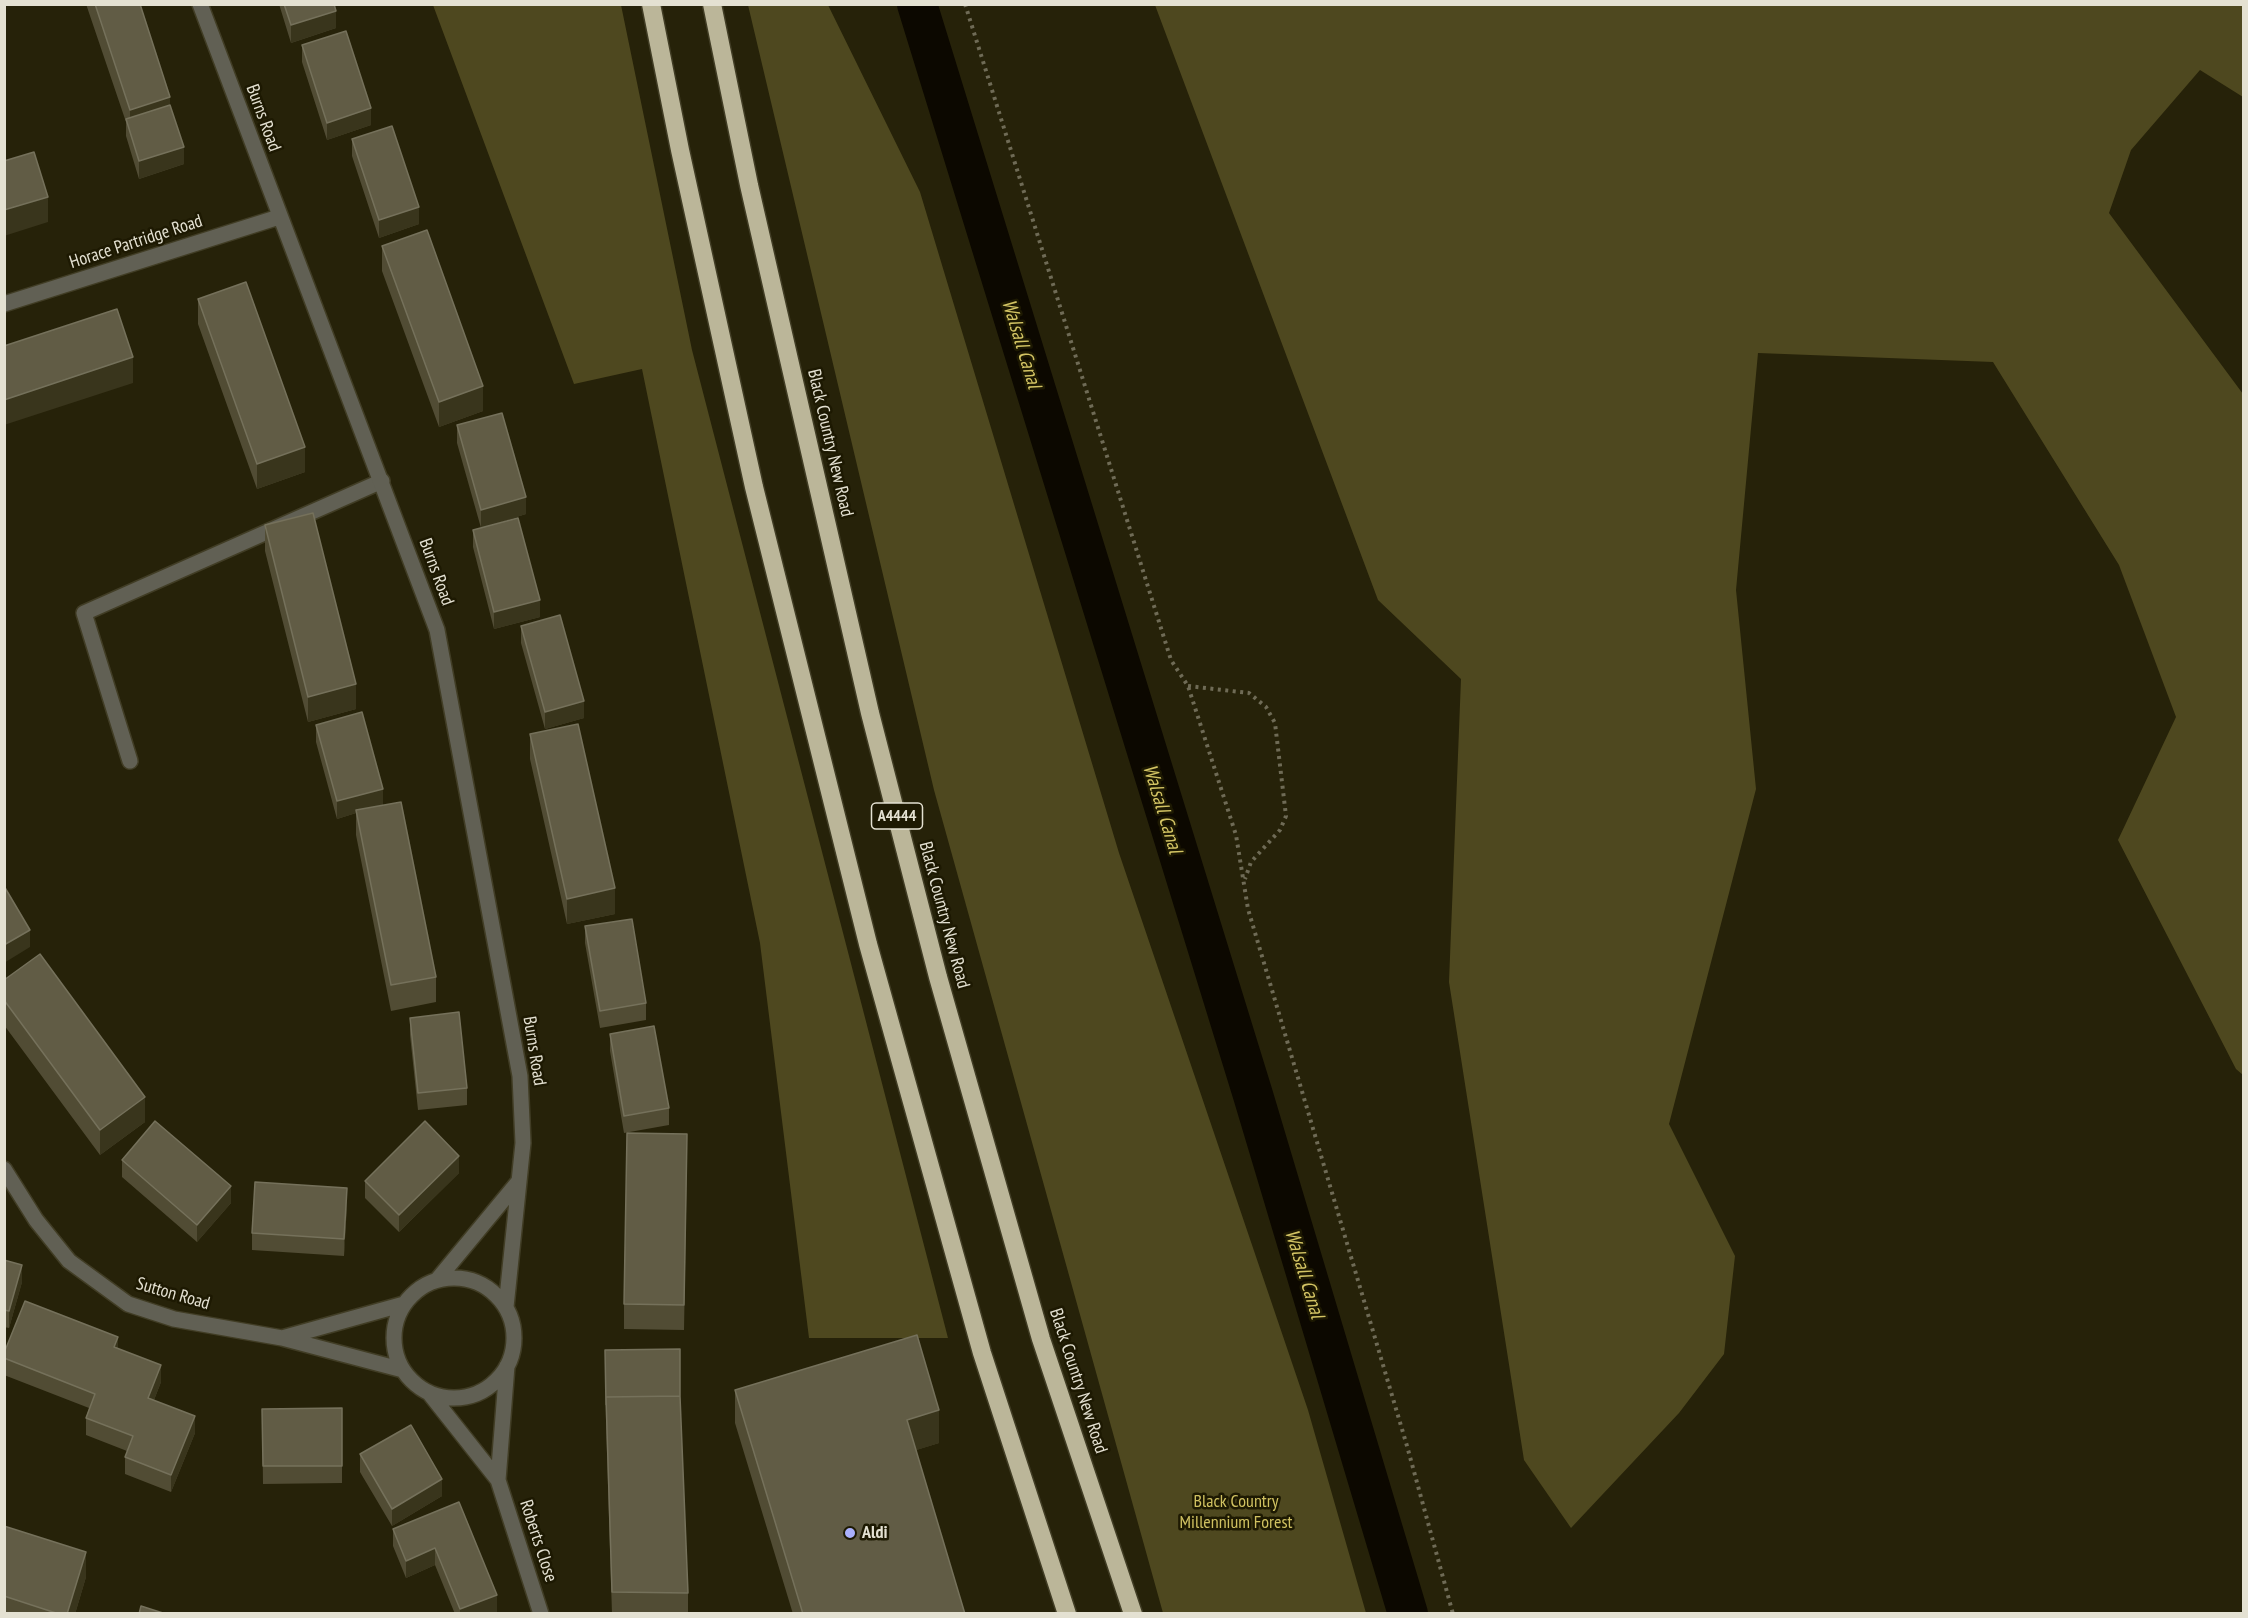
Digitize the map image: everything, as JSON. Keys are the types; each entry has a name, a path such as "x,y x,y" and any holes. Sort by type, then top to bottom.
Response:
{"highway":[{"path":"651,4 754,487 868,944 982,1353 1066,1614"},
{"name":"Black Country New Road","path":"712,4 749,185 868,701 938,977 1041,1339 1132,1614"}],"street":[{"name":"Burns Road","path":"200,4 437,630 520,1076 523,1143 506,1307"},
{"name":"Horace Partridge Road","path":"4,304 279,217"},
{"path":"130,762 84,613 382,481"},
{"name":"Sutton Road","path":"4,1169 36,1220 69,1261 128,1304 174,1318 282,1338 403,1370"},
{"path":"437,1280 519,1181"},
{"path":"454,1277 475,1281 492,1291 506,1307 513,1326 514,1346 507,1366 493,1384 474,1395 452,1398 430,1394 415,1384 403,1370 394,1350 395,1325 404,1304 418,1289 437,1280 454,1277"},
{"name":"Sutton Road","path":"282,1338 404,1304"},
{"name":"Roberts Close","path":"498,1480 507,1366"},
{"name":"Roberts Close","path":"430,1394 498,1480 541,1614"}],"path":[{"path":"965,4 1171,660 1188,686 1236,835 1245,879 1248,909 1404,1434 1453,1614"},
{"path":"1188,686 1249,693 1266,707 1275,723 1286,816 1280,830 1251,862 1245,879"}],"green space":[{"path":"433,5 621,5 692,350 948,1338 809,1338 760,943 642,369 574,384"},
{"name":"Black Country Millennium Forest","path":"748,5 828,5 920,192 1119,853 1308,1410 1366,1613 1163,1613 934,790"},
{"path":"1155,5 2243,5 2243,97 2200,70 2131,150 2109,213 2243,394 2243,1075 2236,1069 2118,840 2176,717 2119,565 1993,362 1758,353 1736,590 1756,789 1669,1124 1735,1256 1724,1354 1679,1413 1571,1528 1524,1460 1449,982 1461,679 1378,600"}],"building":[{"path":"95,4 140,4 170,97 130,110"},
{"path":"284,4 334,4 336,11 291,25"},
{"path":"346,31 371,108 327,123 302,45"},
{"path":"170,105 184,147 139,161 126,119"},
{"path":"392,126 419,207 379,220 352,139"},
{"path":"34,152 48,197 4,210 4,161"},
{"path":"427,230 483,386 439,402 382,246"},
{"path":"246,282 305,447 257,464 198,299"},
{"path":"117,309 133,357 4,400 4,346"},
{"path":"502,413 526,497 481,510 457,425"},
{"path":"313,513 356,684 308,697 265,525"},
{"path":"518,518 540,600 494,612 473,530"},
{"path":"560,615 584,701 545,712 521,626"},
{"path":"362,712 383,789 337,801 316,725"},
{"path":"578,724 615,888 567,899 530,734"},
{"path":"401,802 436,977 391,985 356,810"},
{"path":"4,886 30,930 4,945"},
{"path":"632,919 646,1003 600,1011 585,926"},
{"path":"40,954 145,1097 100,1130 4,1000 4,980"},
{"path":"459,1012 467,1088 418,1093 410,1018"},
{"path":"654,1026 669,1108 624,1116 610,1034"},
{"path":"155,1121 231,1186 197,1225 122,1160"},
{"path":"425,1121 459,1156 399,1215 365,1181"},
{"path":"627,1133 687,1134 684,1305 624,1304"},
{"path":"255,1182 347,1188 344,1239 252,1233"},
{"path":"4,1260 22,1265 9,1311 4,1310"},
{"path":"25,1301 118,1337 114,1347 161,1365 148,1398 195,1416 171,1475 125,1457 133,1436 86,1418 95,1394 4,1358"},
{"name":"Aldi","path":"917,1335 939,1410 907,1420 965,1614 803,1614 735,1390"},
{"path":"680,1349 680,1396 606,1397 606,1405 605,1350"},
{"path":"680,1396 688,1593 612,1592 606,1397"},
{"path":"342,1408 342,1466 263,1466 262,1409"},
{"path":"411,1425 442,1479 392,1509 360,1454"},
{"path":"459,1502 497,1595 460,1609 435,1548 406,1561 393,1529"},
{"path":"4,1526 86,1552 67,1614 59,1614 4,1596"},
{"path":"141,1606 166,1614 139,1614"}],"waterway":[{"name":"Walsall Canal","path":"917,4 1253,1095 1408,1614"}],"place":[{"name":"Aldi","path":"850,1533"}]}
